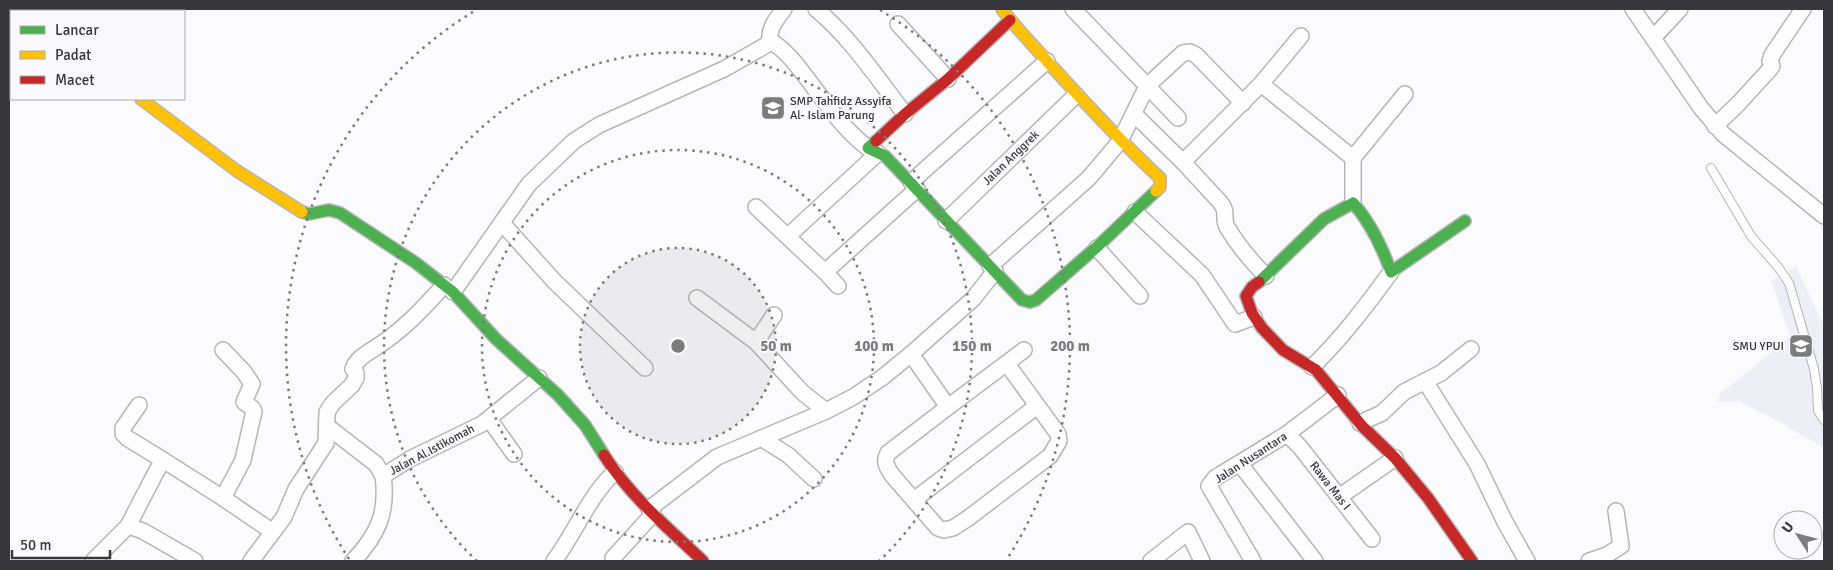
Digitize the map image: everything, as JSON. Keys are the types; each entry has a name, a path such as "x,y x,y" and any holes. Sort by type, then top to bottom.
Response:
{"street":[{"path":"770,43 769,33 773,23 784,9"},
{"path":"816,9 830,21 867,64 904,114"},
{"path":"251,561 284,517 296,489 326,443 327,412 356,378 356,373 353,369 354,364 362,356 403,328 448,289 502,223 529,184 574,141 606,122 724,69 770,43 774,43 787,54 837,118 859,140 885,156 1022,300 1030,302 1036,300 1097,248 1160,187 1161,182 1160,178 1120,141 1076,95 1002,9"},
{"path":"1073,9 1178,118"},
{"path":"1633,9 1715,126 1731,142 1824,216"},
{"path":"1653,38 1680,9"},
{"path":"1715,126 1770,69 1772,66 1770,58 1803,9"},
{"path":"788,236 873,150 904,114 948,79 1010,20"},
{"path":"898,24 948,79"},
{"path":"1183,162 1261,84 1301,36"},
{"path":"614,558 651,511 712,460 726,452 826,411 853,396 883,377 973,299 993,268 1089,178 1120,141 1147,86 1183,53 1190,52 1196,55 1243,103"},
{"path":"826,272 914,185 1047,61"},
{"path":"1261,84 1354,158"},
{"path":"1391,272 1368,220 1353,204 1354,158 1405,94"},
{"name":"Jalan Anggrek","path":"946,221 1076,95"},
{"path":"142,100 237,171 267,191 305,214 329,210 340,213 416,263 448,289 496,339 558,395 585,425 615,472 651,511 703,561"},
{"path":"1134,114 1183,162 1225,208 1226,224 1243,250 1266,276"},
{"path":"1353,204 1324,219 1310,231 1266,276 1252,287 1246,296 1254,317 1272,341 1293,357 1312,367 1338,395 1360,423 1395,458 1428,498 1472,561"},
{"path":"756,207 826,272 838,286"},
{"path":"1135,212 1202,275 1235,324 1254,317"},
{"path":"1312,367 1348,330 1391,272 1465,220"},
{"path":"502,223 555,282 645,368"},
{"path":"1097,248 1140,296"},
{"path":"697,298 756,342 803,393 826,411"},
{"path":"756,342 774,316"},
{"path":"1360,423 1382,413 1404,392 1445,370 1471,349"},
{"path":"223,350 244,372 252,384 244,402 254,411 243,460 223,498"},
{"path":"1007,364 1058,434 1060,442 1050,456 953,528 944,530 938,528 887,467 885,458 888,453 1024,350"},
{"path":"911,354 948,407"},
{"name":"Jalan Al.Istikomah","path":"328,427 376,464 383,476 410,460 467,433 489,418 538,378"},
{"path":"1425,381 1478,464 1505,522 1527,561"},
{"name":"Jalan Nusantara","path":"1253,561 1209,486 1216,478 1288,434 1338,395"},
{"path":"139,405 124,428 123,434 127,438 164,460 273,532"},
{"path":"914,500 1037,406"},
{"path":"489,418 514,454"},
{"name":"Rawa Mas I","path":"1288,434 1372,539"},
{"path":"761,438 788,455 814,479"},
{"path":"1339,497 1395,458"},
{"path":"93,561 128,526 164,460"},
{"path":"1240,464 1315,561"},
{"path":"554,561 575,530 598,490 615,472"},
{"path":"353,561 375,535 384,511 383,476"},
{"path":"1589,561 1607,555 1621,546 1616,511"},
{"path":"128,526 143,531 195,561"},
{"path":"1151,561 1188,532 1202,561"}],"lane":[{"path":"1711,168 1751,236 1790,283 1814,370 1818,411 1824,420"}],"shaded area":[{"name":"SMU YPUI","path":"1796,266 1824,326 1824,448 1773,418 1739,401 1718,402 1720,394 1790,336 1771,281"}],"traffic: fast":[{"path":"876,141 868,148 885,156 1022,300 1030,302 1036,300 1099,245 1156,191"},
{"path":"1259,282 1324,219 1353,203 1375,236 1391,272 1465,221"},
{"path":"302,212 309,214 329,210 340,213 416,263 453,292 496,339 558,395 585,425 604,455"}],"traffic: slow":[{"path":"1002,9 1088,106 1160,178 1160,187 1156,191"},
{"path":"142,100 237,171 302,212"}],"traffic: jam":[{"path":"876,141 905,114 948,79 1010,20"},
{"path":"1259,282 1252,287 1246,296 1252,313 1262,328 1283,350 1316,370 1362,426 1395,458 1428,498 1472,561"},
{"path":"604,455 638,498 703,561"}],"place":[{"name":"SMP Tahfidz Assyifa Al- Islam Parung","path":"773,108"},
{"name":"SMU YPUI","path":"1801,346"}]}
